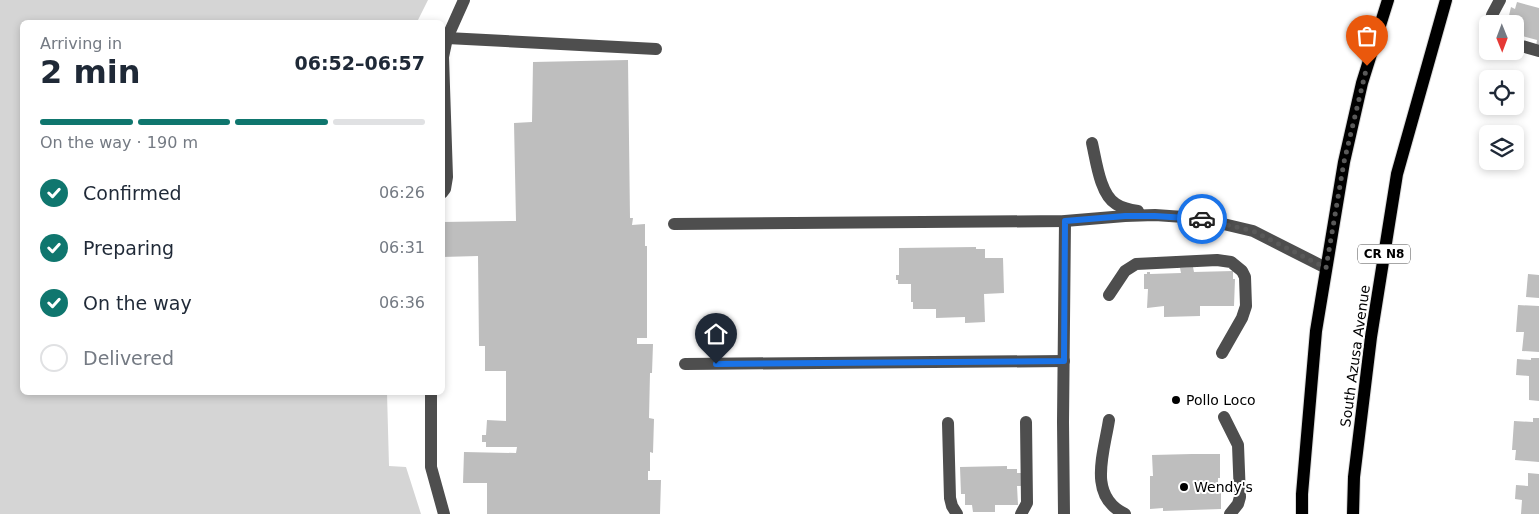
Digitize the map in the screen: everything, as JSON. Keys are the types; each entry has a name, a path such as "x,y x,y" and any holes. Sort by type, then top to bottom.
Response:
{"main road":[{"path":"1302,514 1302,494 1316,331 1326,268 1344,162 1362,83 1388,0"},
{"name":"South Azusa Avenue","path":"1353,514 1354,477 1370,337 1397,174 1446,0"}],"lane":[{"path":"445,50 464,0"},
{"path":"1492,15 1500,0"},
{"path":"448,38 656,49"},
{"path":"1524,46 1539,50"},
{"path":"445,106 448,177 445,189"},
{"path":"1092,143 1101,182 1109,198 1121,206 1155,216"},
{"path":"674,224 1065,221 1125,216 1198,218 1253,231 1326,268"},
{"path":"1064,514 1065,221"},
{"path":"1109,295 1125,272 1136,264 1217,260 1231,262 1242,271 1245,277 1246,306 1242,318 1222,353"},
{"path":"685,364 1064,361"},
{"path":"431,395 431,466 444,514"},
{"path":"1224,418 1235,437 1239,453 1240,497 1238,504 1230,514"},
{"path":"1109,420 1100,478 1106,498 1118,511 1125,514"},
{"path":"1021,514 1027,503 1026,422"},
{"path":"948,423 950,498 957,514"}],"shaded area":[{"path":"0,0 428,0 418,20 20,20 20,395 387,395 389,466 406,467 421,514 0,514"}],"building":[{"path":"1517,2 1539,8 1539,47 1536,46 1537,40 1524,36 1524,15 1509,15 1511,7 1515,9"},
{"path":"628,60 630,218 633,218 632,225 645,224 645,246 647,246 647,338 637,338 637,344 653,344 649,418 654,419 653,453 650,452 648,480 661,480 660,514 487,514 487,483 463,483 464,452 516,453 517,447 486,447 486,442 482,442 482,435 486,435 487,420 506,421 506,371 485,371 485,346 479,346 478,256 445,257 445,222 516,221 514,123 532,122 533,62"},
{"path":"976,247 976,249 985,249 985,258 1003,258 1004,293 984,294 985,322 965,323 965,317 936,318 936,309 913,309 911,284 898,284 898,280 896,280 896,275 899,275 899,248"},
{"path":"1193,267 1194,272 1233,271 1233,279 1235,279 1234,306 1200,306 1200,316 1164,317 1164,306 1147,308 1148,289 1144,289 1144,274 1147,274 1147,272 1150,272 1150,274 1181,273 1180,268"},
{"path":"1528,274 1539,275 1539,298 1526,297"},
{"path":"1518,305 1539,306 1539,352 1522,351 1524,332 1516,332"},
{"path":"1531,358 1539,358 1539,401 1529,400 1529,376 1516,375 1517,359 1531,360"},
{"path":"1533,418 1539,418 1539,462 1515,460 1516,450 1512,450 1514,421 1533,422"},
{"name":"Wendy's","path":"1220,454 1218,493 1221,493 1221,509 1163,511 1163,508 1150,509 1150,476 1153,476 1152,455"},
{"path":"1007,466 1007,469 1017,469 1017,473 1022,473 1022,486 1017,486 1018,505 995,505 995,512 973,512 972,505 965,505 965,494 961,494 960,467"},
{"path":"1528,473 1539,474 1539,514 1521,514 1522,500 1515,499 1516,485 1528,486"}],"way so far":[{"path":"1202,219 1253,231 1326,268 1344,162 1367,66"}],"place":[{"name":"Pollo Loco","path":"1176,400"},
{"name":"Wendy's","path":"1184,487"}],"route":[{"path":"716,364 1064,361 1065,221 1125,216 1202,219"}]}
